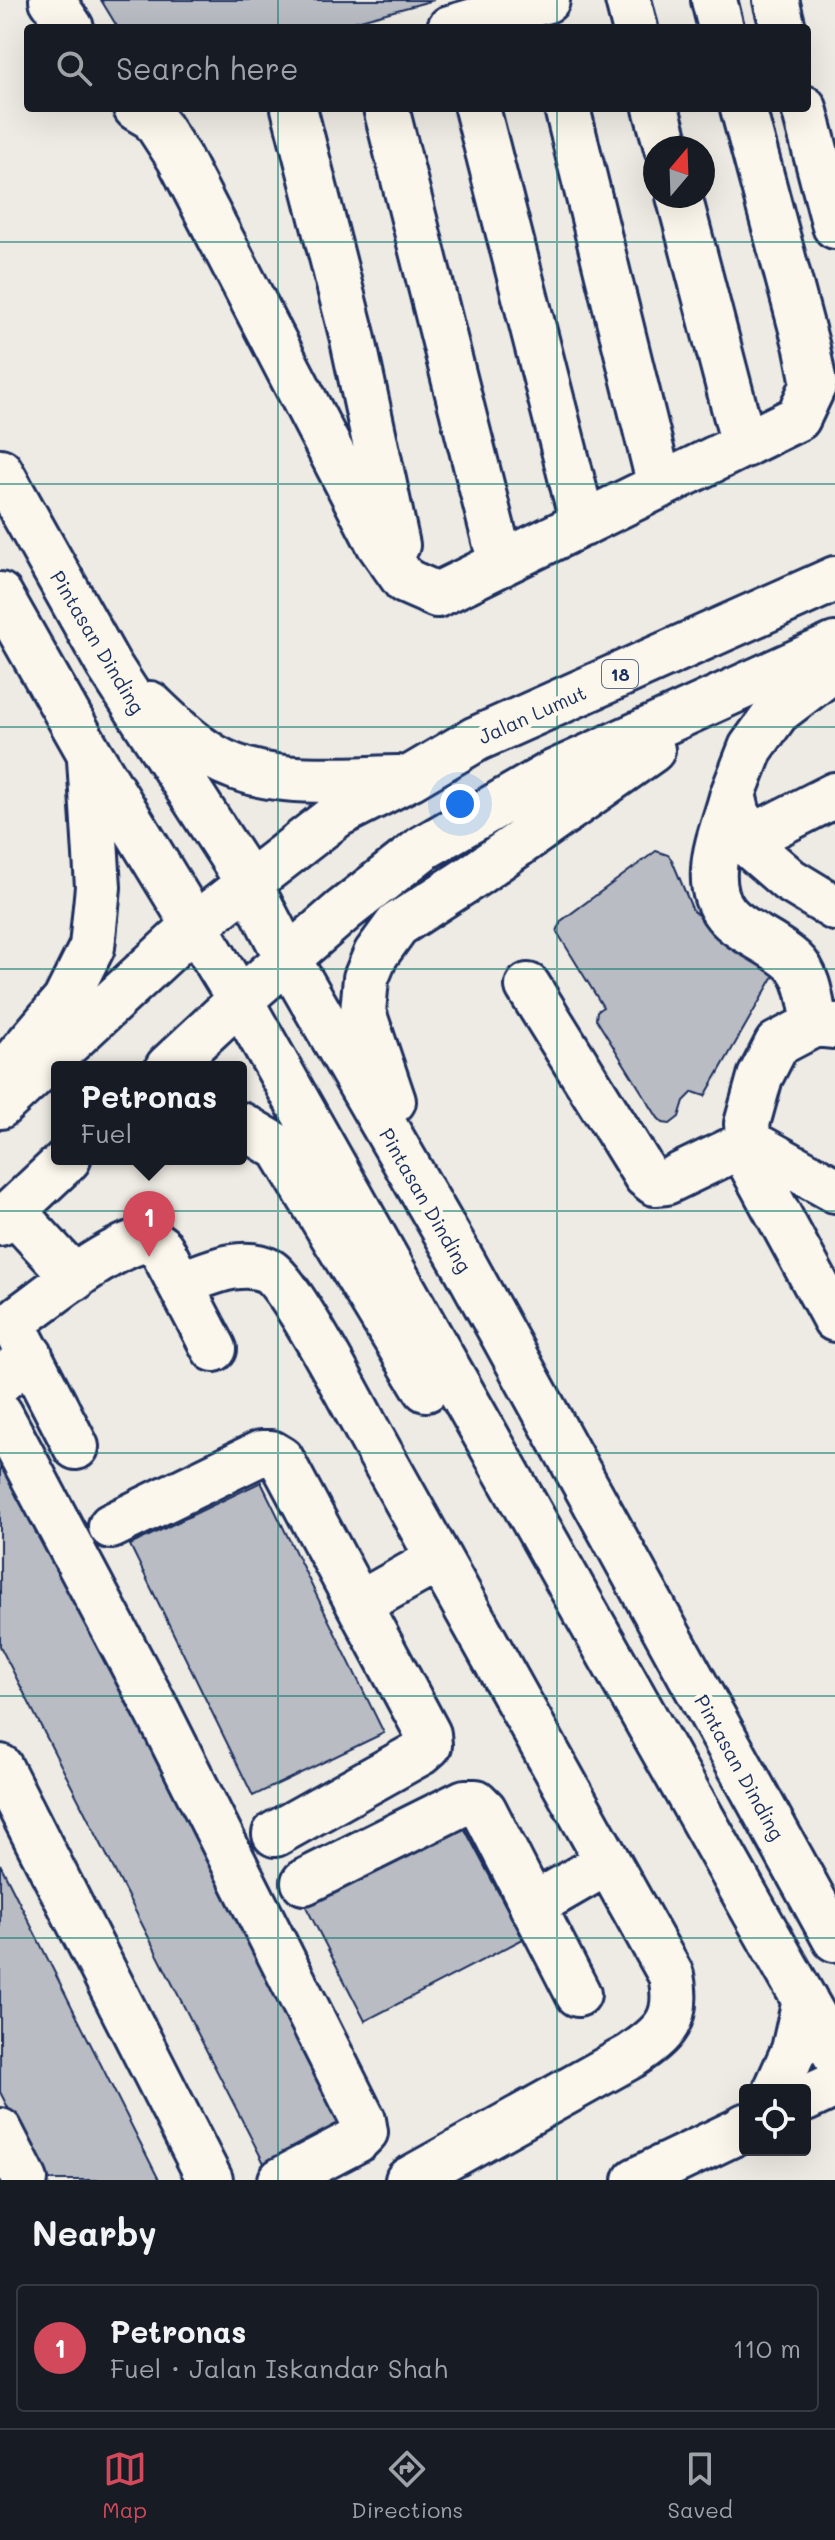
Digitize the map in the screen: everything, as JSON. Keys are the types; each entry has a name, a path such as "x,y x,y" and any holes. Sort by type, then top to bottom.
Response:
{"main road":[{"path":"52,0 68,24"},
{"path":"628,0 634,24"},
{"path":"714,0 720,24"},
{"path":"776,0 782,24"},
{"path":"470,24 545,10"},
{"path":"157,112 379,544 405,581 437,595 798,418 814,384 744,112"},
{"path":"295,112 352,335 405,581"},
{"path":"387,112 501,564"},
{"path":"478,112 583,524"},
{"path":"568,112 660,486"},
{"path":"657,112 664,136"},
{"path":"805,112 835,226"},
{"path":"682,208 744,445"},
{"name":"Pintasan Dinding","path":"0,471 108,664 248,882 288,959 464,1264 835,1939"},
{"name":"Jalan Lumut","path":"248,882 337,815 410,778 476,739 829,573"},
{"path":"0,595 90,754 240,1000 835,2054"},
{"path":"174,1061 240,1000 423,848 553,773 835,645"},
{"path":"108,664 188,738 212,756 251,773 310,779 410,778"},
{"path":"835,668 777,712 751,748 733,794 714,868 717,899 731,922 794,962 825,1025 777,1044 760,1077 747,1124 751,1164 835,1319"},
{"path":"464,1264 387,1086 363,1012 366,978 376,954 397,925 476,874 735,691"},
{"path":"0,1078 65,1001 92,947 98,887 90,754"},
{"path":"733,794 744,841 789,880 835,908"},
{"path":"744,841 835,795"},
{"name":"18","path":"0,1106 194,926 248,882"},
{"path":"528,986 646,1176 655,1183 666,1182 749,1142"},
{"path":"247,1129 280,1148 482,1482 541,1533"},
{"path":"749,1142 835,1190"},
{"path":"65,1165 6,1217 75,1278"},
{"path":"76,1447 15,1368 16,1330 20,1317 134,1242 149,1239 161,1248 182,1283 214,1349"},
{"path":"182,1283 244,1265 270,1271 286,1289 671,1975 675,1995 671,2018 659,2037 631,2056 408,2180"},
{"path":"0,1414 158,1712 363,2120 365,2132 357,2140 281,2180"},
{"path":"111,1526 261,1453 271,1453 281,1459 359,1604 428,1734 429,1745 420,1753 275,1834"},
{"path":"359,1604 439,1559"},
{"path":"0,1767 210,2180"},
{"path":"304,1882 465,1802 476,1802 484,1810 578,1994"},
{"path":"532,1906 608,1862"},
{"path":"779,2084 794,2050 805,2000"},
{"path":"811,2096 835,2085"},
{"path":"636,2180 739,2130"},
{"path":"0,2131 25,2180"}],"building":[{"path":"101,0 434,0 346,24 116,24"},
{"path":"656,851 672,860 693,911 775,974 705,1096 693,1092 684,1101 679,1117 670,1124 658,1118 596,1019 597,1011 603,1007 557,932 561,921"},
{"path":"0,1455 356,2129 269,2173 0,1646"},
{"path":"261,1482 384,1733 253,1796 130,1545"},
{"path":"460,1820 523,1939 365,2021 303,1901"},
{"path":"0,1864 159,2180 45,2180 0,2092"}],"place":[{"name":"Petronas","path":"149,1257"}]}
